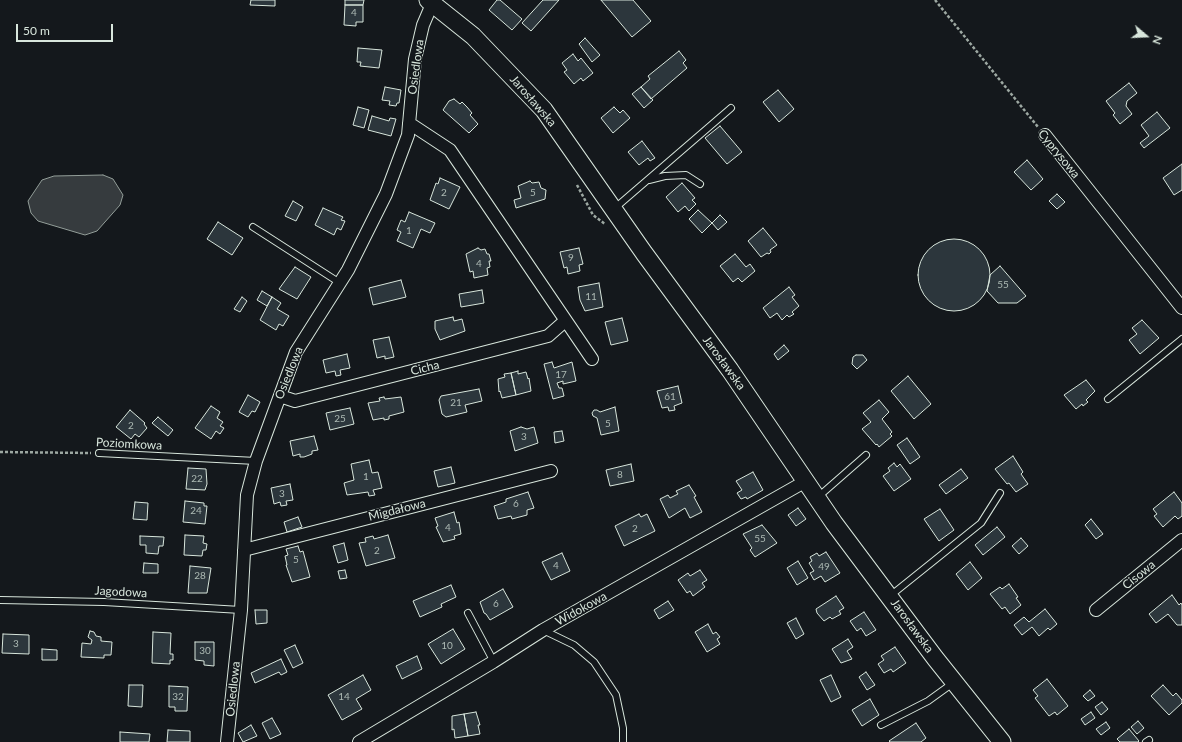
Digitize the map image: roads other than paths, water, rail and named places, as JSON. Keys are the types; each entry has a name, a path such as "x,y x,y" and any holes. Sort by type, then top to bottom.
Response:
{"main road":[{"name":"Jarosławska","path":"430,2 473,36 544,110 730,370 834,523 954,682 1002,742"}],"street":[{"name":"Osiedlowa","path":"227,742 241,610 247,495 256,461 296,352 348,270 386,194 408,134 415,59 430,2"},
{"path":"409,123 450,150 592,359"},
{"name":"Cyprysowa","path":"1045,135 1182,308"},
{"name":"Cicha","path":"280,396 295,401 548,336 566,322"},
{"name":"Migdałowa","path":"244,550 551,471"},
{"name":"Widokowa","path":"358,742 494,662 543,630 806,481"},
{"name":"Cisowa","path":"1096,610 1182,540"}],"lane":[{"path":"614,209 731,108"},
{"path":"646,181 665,176 686,175 700,184"},
{"path":"253,227 340,283"},
{"path":"1108,399 1182,339"},
{"name":"Poziomkowa","path":"99,453 256,461"},
{"path":"817,498 866,455"},
{"path":"890,596 981,523 1000,492"},
{"name":"Jagodowa","path":"0,600 104,602 241,610"},
{"path":"468,613 494,662"},
{"path":"543,630 574,645 594,662 616,695 623,728 623,742"},
{"path":"881,725 928,701 954,682"}]}
